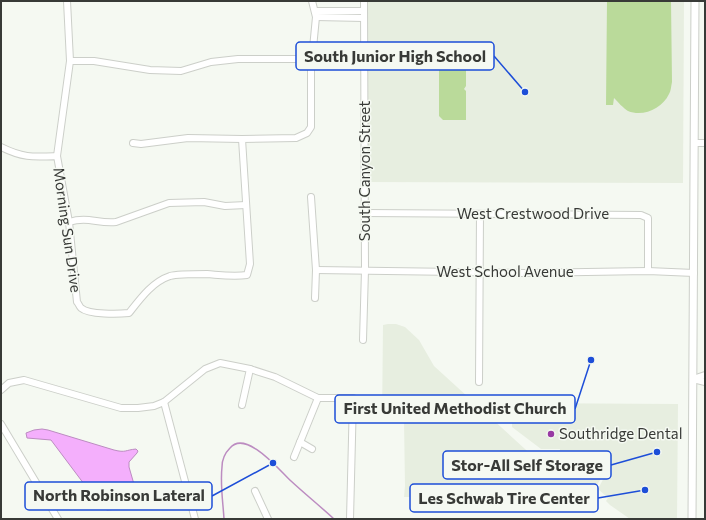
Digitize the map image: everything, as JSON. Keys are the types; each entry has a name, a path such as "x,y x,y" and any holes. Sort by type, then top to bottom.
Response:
{"main road":[{"path":"692,519 695,1"}],"street":[{"path":"57,156 70,61 67,1"},
{"path":"133,143 142,144 188,138 296,138 307,133 311,126 311,69 313,59 315,14 312,1"},
{"name":"South Canyon Street","path":"363,340 365,213 364,1"},
{"path":"315,14 364,11"},
{"path":"315,14 364,18"},
{"path":"70,61 94,62 150,70 181,71 211,62 238,59 313,59"},
{"name":"Morning Sun Drive","path":"1,147 26,157 57,156 69,222 77,302 82,308 90,311 115,315 129,313 148,290 170,276 205,274 237,277 247,275 250,264 242,139"},
{"path":"694,142 705,143"},
{"path":"311,197 316,270 315,298"},
{"path":"69,222 86,219 116,222 169,203 204,202 225,206 246,205"},
{"name":"West Crestwood Drive","path":"365,213 641,215 648,218 648,271"},
{"path":"479,382 480,214"},
{"name":"West School Avenue","path":"316,270 480,272 648,271 694,273"},
{"path":"1,390 9,384 24,380 120,408 138,408 154,406 164,402 205,369 220,364 250,369 275,377 318,398 353,398 350,519"},
{"path":"242,405 250,369"},
{"path":"693,379 705,375"},
{"path":"693,379 705,382"},
{"path":"294,457 318,398"},
{"path":"164,402 196,519"},
{"path":"1,424 58,519"},
{"path":"300,442 312,449"},
{"path":"255,491 268,519"}],"shaded area":[{"path":"367,1 684,1 683,183 366,182"},
{"path":"396,324 405,327 419,340 434,366 548,470 558,459 560,449 541,449 512,427 512,403 678,404 677,519 630,519 610,505 606,501 608,498 598,489 610,468 610,465 589,497 584,494 581,501 571,500 571,497 404,497 404,421 382,421 383,325"},
{"path":"42,429 118,451 136,449 138,451 129,462 129,467 138,498 136,505 128,508 107,510 99,504 51,440 27,438 26,433"}],"green space":[{"path":"607,1 671,1 672,82 670,93 657,108 646,112 634,113 622,107 614,98 613,105 606,105"},
{"path":"443,59 464,59 466,61 466,86 464,89 466,91 466,120 443,120 439,116 439,61"}],"waterway":[{"path":"224,519 221,473 224,457 228,450 237,444 245,444 253,447 271,461 296,486 334,519"}],"place":[{"name":"South Junior High School","path":"525,92"},
{"name":"First United Methodist Church","path":"591,360"},
{"name":"Southridge Dental","path":"551,434"},
{"name":"Stor-All Self Storage","path":"657,452"},
{"name":"North Robinson Lateral","path":"273,463"},
{"name":"Les Schwab Tire Center","path":"645,490"}]}
